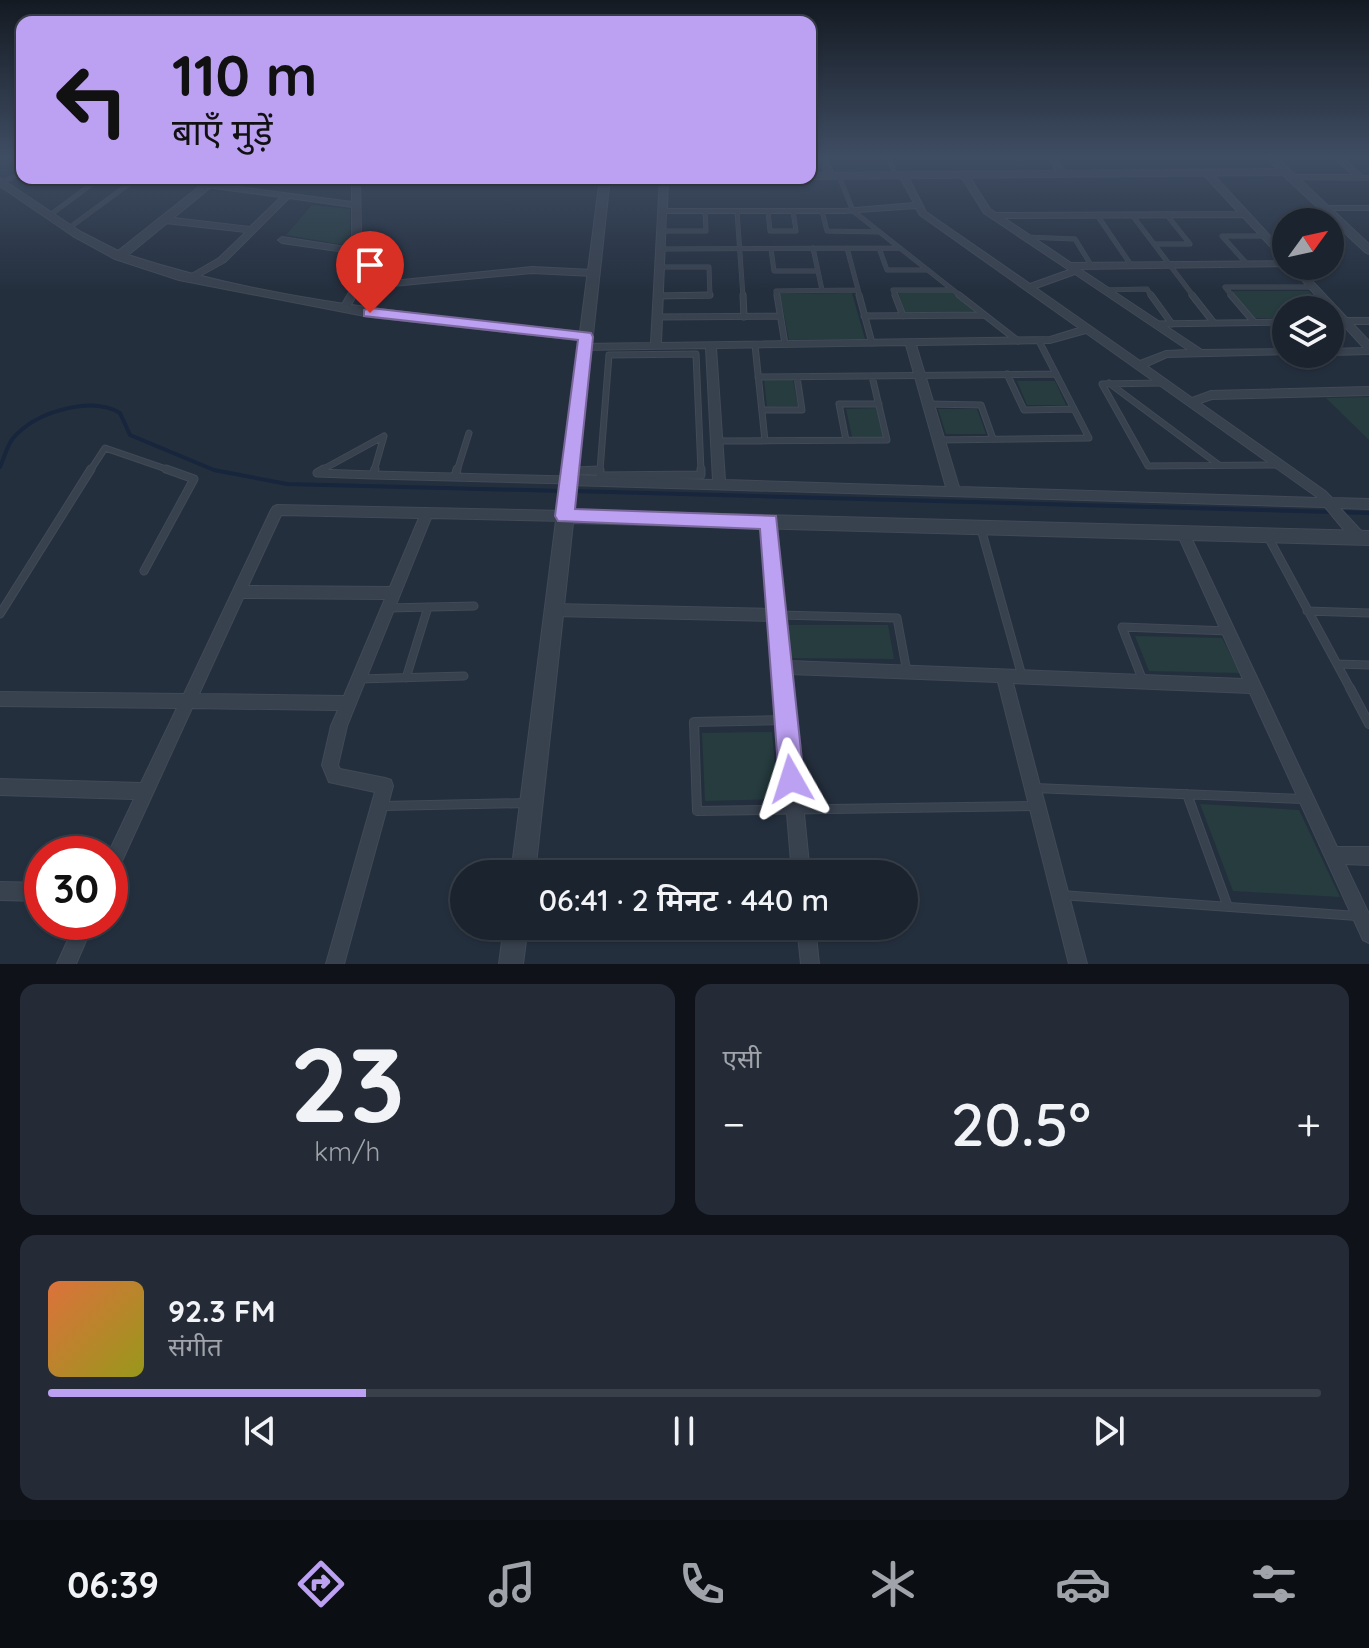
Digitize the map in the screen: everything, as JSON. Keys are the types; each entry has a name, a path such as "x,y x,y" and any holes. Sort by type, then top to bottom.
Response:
{"street":[{"path":"29,201 119,256 191,278 345,308 585,342 656,346 1039,341 1087,329"},
{"path":"119,256 189,201"},
{"path":"191,278 222,260 282,201"},
{"path":"325,201 356,205"},
{"path":"345,308 357,287 356,201"},
{"path":"525,860 602,201"},
{"path":"656,346 663,201"},
{"path":"915,201 923,213 1283,465 1331,505 1364,538"},
{"path":"981,201 987,211 1201,354"},
{"path":"1232,201 1272,244"},
{"path":"1317,201 1324,208"},
{"path":"662,211 853,211 918,205"},
{"path":"1344,208 1369,208"},
{"path":"995,216 1244,214"},
{"path":"165,220 252,230"},
{"path":"1344,227 1369,250"},
{"path":"282,240 356,251"},
{"path":"1029,288 1072,268 1091,265 1272,262"},
{"path":"357,287 532,270 593,273"},
{"path":"1306,280 1369,349"},
{"path":"1345,321 1369,321"},
{"path":"910,342 954,492"},
{"path":"711,345 719,485"},
{"path":"1344,351 1369,349"},
{"path":"1139,365 1166,354 1272,352"},
{"path":"1192,402 1211,395 1369,391"},
{"path":"125,836 277,510 427,513 568,490 719,485 1369,504"},
{"path":"568,490 769,521 1364,538"},
{"path":"335,964 385,786 335,776 330,765 339,726 427,513"},
{"path":"769,521 775,615 799,860"},
{"path":"1183,533 1369,934"},
{"path":"239,592 391,600"},
{"path":"554,610 775,615"},
{"path":"781,667 1254,686"},
{"path":"1013,676 1033,788 1078,964"},
{"path":"0,699 348,703"},
{"path":"0,787 147,791"},
{"path":"1332,855 1369,856"},
{"path":"0,891 24,892"},
{"path":"66,964 77,940"},
{"path":"511,964 514,940"},
{"path":"807,940 810,964"}],"lane":[{"path":"50,215 69,201"},
{"path":"69,228 106,201"},
{"path":"848,201 853,211 1018,341"},
{"path":"661,231 706,231 705,211"},
{"path":"737,211 744,317"},
{"path":"768,211 770,231 796,231 793,211"},
{"path":"822,211 827,231 880,232"},
{"path":"1154,244 1190,244 1166,214"},
{"path":"1097,215 1131,265"},
{"path":"1132,215 1214,323"},
{"path":"1247,264 1222,236 1266,236"},
{"path":"1026,237 1075,239 1091,265"},
{"path":"813,248 822,290"},
{"path":"847,248 872,343"},
{"path":"879,248 887,270 928,270"},
{"path":"660,249 900,248"},
{"path":"771,249 774,271 818,271"},
{"path":"658,296 710,296 709,267 659,267"},
{"path":"1254,322 1225,287 1313,287"},
{"path":"1104,290 1147,289 1172,324"},
{"path":"785,344 776,291 857,290"},
{"path":"903,316 893,290 953,290"},
{"path":"864,316 984,315"},
{"path":"657,317 780,316"},
{"path":"1156,324 1272,322"},
{"path":"939,440 1089,438 1039,341"},
{"path":"755,345 765,441"},
{"path":"696,354 701,475 600,476 600,470 609,355 696,354"},
{"path":"1007,374 1024,410 1074,409"},
{"path":"758,377 1056,374"},
{"path":"717,441 887,440 872,376"},
{"path":"762,410 802,410 797,377"},
{"path":"1109,383 1219,466"},
{"path":"1163,383 1102,384 1148,466 1283,465"},
{"path":"846,440 839,404 879,404"},
{"path":"928,404 981,405 993,439"},
{"path":"455,477 469,433"},
{"path":"373,475 384,436 317,473 373,475 455,477 568,490 600,470"},
{"path":"0,614 105,448 194,479 144,571"},
{"path":"981,527 1013,676"},
{"path":"1267,535 1369,724"},
{"path":"391,600 428,607 474,606"},
{"path":"406,678 428,607"},
{"path":"1307,611 1369,613"},
{"path":"775,615 897,618 907,672"},
{"path":"1143,681 1122,627 1228,631"},
{"path":"1336,664 1369,665"},
{"path":"358,680 464,676"},
{"path":"786,720 694,722 697,811 1038,806"},
{"path":"1033,788 1306,799"},
{"path":"1187,794 1228,907"},
{"path":"379,806 531,802"},
{"path":"1060,895 1361,916"}],"green space":[{"path":"312,205 350,209 350,246 286,235"},
{"path":"898,291 952,292 977,313 905,313"},
{"path":"1232,291 1309,291 1313,296 1272,296 1272,318 1254,318"},
{"path":"852,293 865,339 789,340 780,294"},
{"path":"764,380 793,380 798,406 767,407"},
{"path":"1017,381 1055,381 1066,405 1027,405"},
{"path":"1369,397 1369,440 1326,398"},
{"path":"877,408 884,437 852,437 846,409"},
{"path":"938,409 977,409 986,434 946,434"},
{"path":"787,625 888,625 894,659 790,658"},
{"path":"1135,636 1222,638 1240,673 1149,671"},
{"path":"772,732 778,799 705,801 702,733"},
{"path":"1200,804 1299,810 1340,897 1233,891"}],"waterway":[{"path":"0,467 12,440 28,425 67,408 95,406 120,413 130,435 214,470 287,484 563,491"},
{"path":"572,491 1369,513"}],"route":[{"path":"370,313 586,337 565,516 769,521 791,779"}]}
